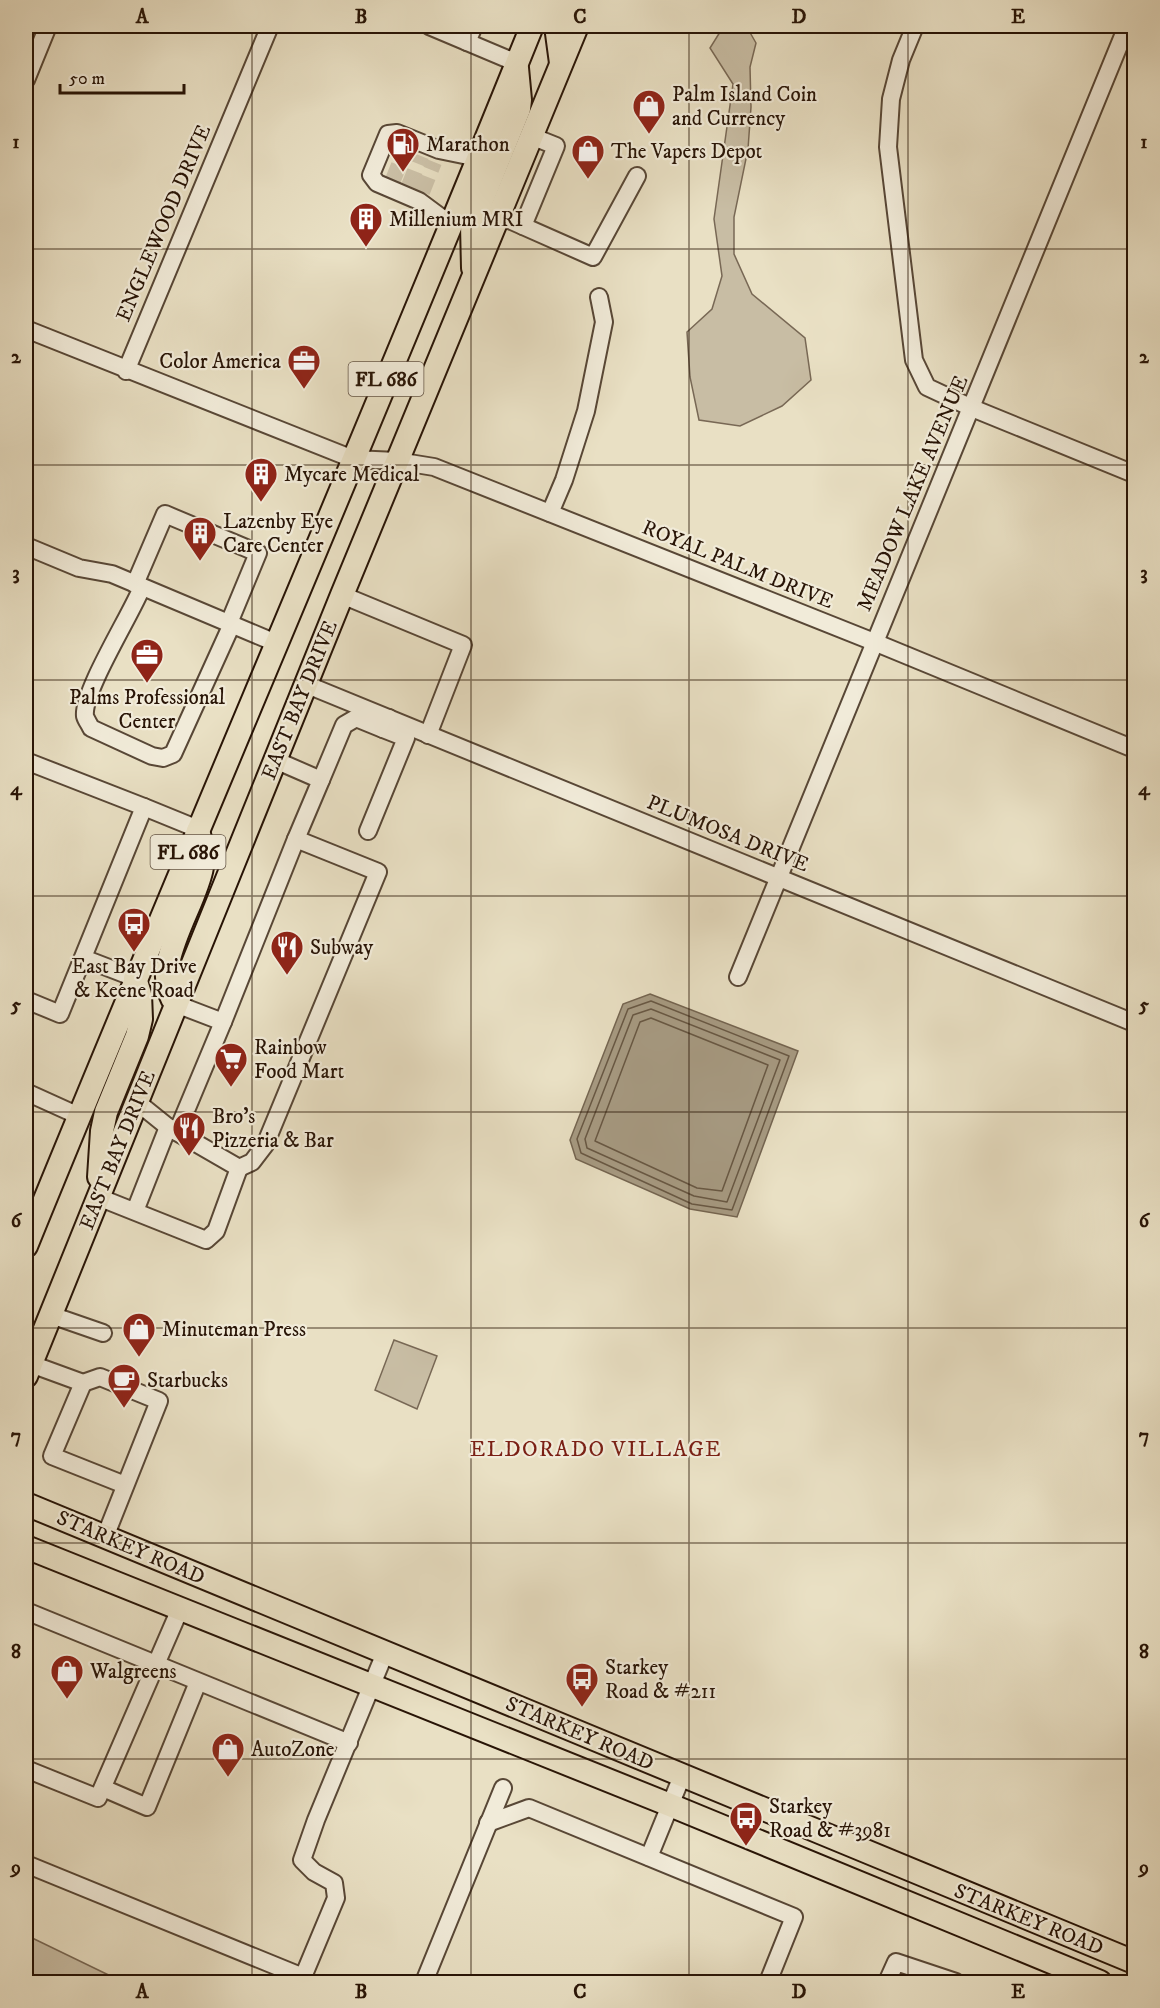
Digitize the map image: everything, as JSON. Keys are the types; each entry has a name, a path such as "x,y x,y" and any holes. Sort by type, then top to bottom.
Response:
{"main road":[{"name":"EAST BAY DRIVE","path":"26,1246 135,978 532,26"},
{"path":"556,26 561,63"},
{"name":"EAST BAY DRIVE","path":"28,1370 342,595 577,26"},
{"path":"473,276 472,225 519,109 517,63"},
{"path":"176,1004 169,995 166,982 167,963 201,870 203,849 198,829"},
{"path":"98,1197 102,1131 106,1112 141,1019 140,994 135,978"},
{"name":"STARKEY ROAD","path":"26,1504 1134,1962"},
{"name":"STARKEY ROAD","path":"26,1547 670,1805 1100,1983"}],"street":[{"path":"26,80 48,26"},
{"name":"ENGLEWOOD DRIVE","path":"126,370 270,26"},
{"path":"429,26 517,63"},
{"path":"467,42 474,26"},
{"path":"915,26 901,60 891,99 888,147 914,360 927,387 972,408 1134,474"},
{"name":"MEADOW LAKE AVENUE","path":"738,977 1127,26"},
{"path":"450,224 406,190 377,183 371,175 388,134 397,133 422,150 478,158"},
{"path":"523,226 556,146 531,136"},
{"path":"498,215 593,256 637,176"},
{"path":"550,513 564,480 586,411 604,322 599,297"},
{"name":"ROYAL PALM DRIVE","path":"26,329 353,459 434,467 1134,748"},
{"path":"165,514 258,554 173,754 163,758 152,756 91,728 85,716 87,702 102,667 135,606 139,585 165,514"},
{"path":"26,546 80,568 112,574 276,642"},
{"path":"342,595 463,645 428,735"},
{"name":"PLUMOSA DRIVE","path":"306,684 386,724 428,735 1134,1023"},
{"path":"135,1211 224,1022 344,725 356,718 386,724 406,738 368,831"},
{"path":"275,760 321,780"},
{"path":"26,761 198,829"},
{"path":"26,1000 60,1014 144,807"},
{"path":"239,1168 252,1162 265,1145 378,872 296,839"},
{"path":"83,958 135,978"},
{"path":"176,1004 224,1022"},
{"path":"26,1092 79,1116"},
{"path":"137,1102 173,1130 239,1168"},
{"path":"98,1197 206,1240 216,1230 239,1168"},
{"path":"51,1315 104,1333"},
{"path":"28,1370 83,1383 100,1377 159,1401 105,1537"},
{"path":"83,1383 52,1456 125,1485"},
{"path":"26,1769 98,1798 180,1609"},
{"path":"26,1611 349,1743"},
{"path":"26,1864 303,1977 336,1898 334,1883 314,1872 302,1860 316,1820 385,1653"},
{"path":"103,1788 147,1806 198,1682"},
{"path":"649,1857 682,1776"},
{"path":"424,1983 503,1788"},
{"path":"488,1823 529,1808 794,1917 768,1983"},
{"path":"887,1983 896,1962 956,1983"}],"shaded area":[{"path":"748,29 756,43 750,67 751,107 748,149 734,217 734,254 752,294 805,338 811,380 782,406 740,426 699,420 690,377 687,332 712,309 722,276 714,219 733,84 710,48 720,32"},
{"path":"394,1340 437,1356 417,1409 375,1390"},
{"path":"26,1935 123,1982 26,1982"}],"water":[{"path":"650,994 798,1051 737,1217 690,1209 576,1159 570,1140 623,1004"}],"tunnel":[{"path":"393,180 405,150"},
{"path":"409,186 421,156"},
{"path":"422,192 434,162"}],"place":[{"name":"Palm Island Coin and Currency","path":"649,135"},
{"name":"Marathon","path":"403,173"},
{"name":"The Vapers Depot","path":"588,180"},
{"name":"Millenium MRI","path":"366,248"},
{"name":"Color America","path":"304,390"},
{"name":"Mycare Medical","path":"261,503"},
{"name":"Lazenby Eye Care Center","path":"200,562"},
{"name":"Palms Professional Center","path":"147,684"},
{"name":"East Bay Drive & Keene Road","path":"134,953"},
{"name":"Subway","path":"287,976"},
{"name":"Rainbow Food Mart","path":"231,1088"},
{"name":"Bro's Pizzeria & Bar","path":"189,1157"},
{"name":"Minuteman Press","path":"139,1358"},
{"name":"Starbucks","path":"124,1409"},
{"name":"Walgreens","path":"67,1700"},
{"name":"Starkey Road & #211","path":"582,1708"},
{"name":"AutoZone","path":"228,1778"},
{"name":"Starkey Road & #3981","path":"746,1847"}],"district":[{"name":"ELDORADO VILLAGE","path":"596,1448"}]}
